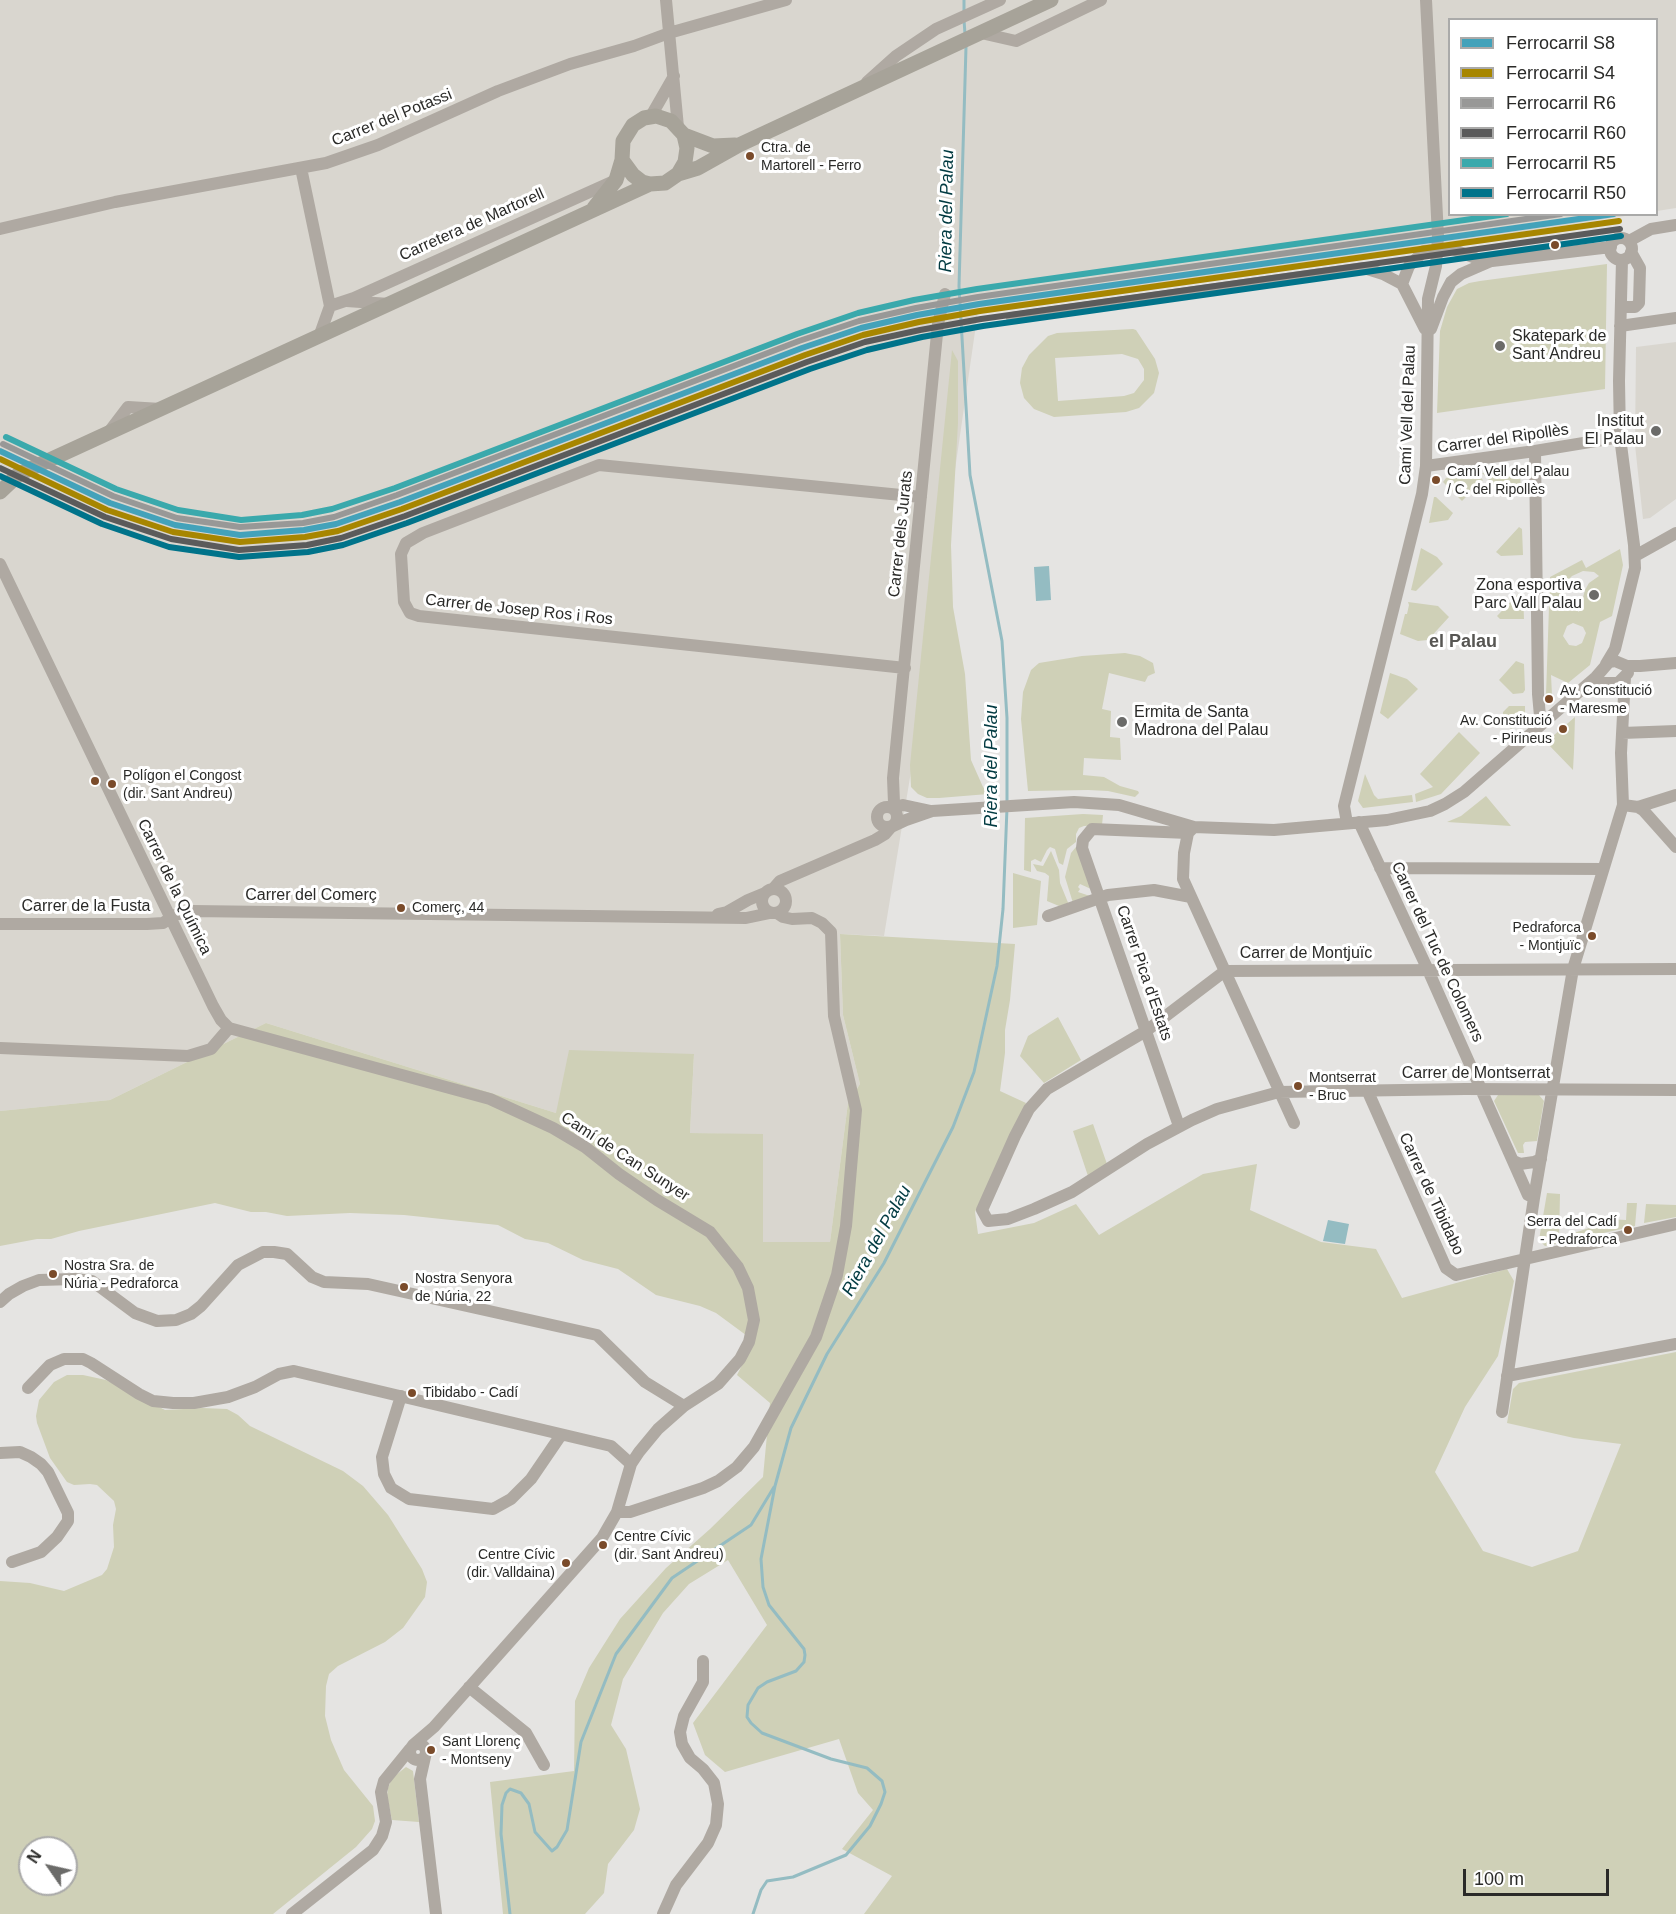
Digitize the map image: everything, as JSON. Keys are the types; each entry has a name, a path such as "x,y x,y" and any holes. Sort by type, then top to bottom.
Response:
{"main road":[{"name":"Carretera de Martorell","path":"0,492 21,473 650,184 665,183 678,174 698,168 739,145 1051,0"},
{"name":"Carretera de Martorell","path":"590,212 603,200 616,180 626,135 638,121 651,116 666,119 681,131 713,146 739,145"},
{"path":"678,174 686,155 681,131"},
{"path":"622,160 633,175 642,182 650,184"},
{"name":"Carretera de Martorell","path":"0,475 21,473"}],"street":[{"path":"666,0 681,131"},
{"name":"Carrer del Potassi","path":"0,229 126,200 326,163 378,145 498,91 570,64 786,0"},
{"path":"981,33 1016,41 1101,0"},
{"name":"Camí Vell del Palau","path":"1353,823 1345,803 1419,505 1426,466 1428,299 1436,266 1438,236 1426,0"},
{"name":"Carretera de Martorell","path":"861,87 896,56 936,29 994,1"},
{"path":"651,116 674,76"},
{"path":"300,168 330,306 319,337"},
{"name":"Carretera de Martorell","path":"330,306 616,180"},
{"path":"1621,307 1635,307 1639,303 1640,268 1628,251 1619,238 1614,241 1611,248 1612,255 1628,251 1651,229 1676,225"},
{"path":"1402,284 1409,266 1424,251 1452,249 1483,261 1492,261 1611,248"},
{"path":"888,810 932,811 1074,802 1119,805 1191,830 1274,830 1387,820 1422,812 1445,804 1482,777 1596,677 1615,649 1635,568 1620,437 1620,326 1628,251"},
{"path":"1428,335 1451,282 1461,274 1492,261"},
{"path":"1012,318 1364,268 1383,274 1402,284 1428,335"},
{"name":"Carrer dels Jurats","path":"888,810 938,324 945,294"},
{"name":"Carretera de Martorell","path":"344,301 391,304"},
{"path":"1620,326 1676,318"},
{"name":"Carrer del Ripollès","path":"1426,466 1620,437"},
{"path":"1535,451 1538,694 1540,716 1543,722"},
{"name":"Carrer de Josep Ros i Ros","path":"904,668 419,616 410,613 404,602 401,554 406,543 423,533 599,465 921,497"},
{"path":"1635,556 1676,533"},
{"name":"Carrer de la Química","path":"0,564 213,1006 229,1028"},
{"path":"1502,1412 1534,1193 1574,969 1623,804 1624,695 1615,649"},
{"path":"1605,665 1612,661 1619,674"},
{"path":"1605,665 1603,677 1629,672 1640,666 1676,663"},
{"path":"1584,688 1619,674"},
{"path":"1622,733 1676,731"},
{"name":"Carrer dels Jurats","path":"888,810 893,793 892,778"},
{"path":"1638,807 1676,795"},
{"path":"1623,804 1638,807 1648,815 1676,847"},
{"path":"888,810 882,826 891,826 932,811"},
{"path":"851,851 888,810"},
{"name":"Carrer del Tuc de Colomers","path":"1353,823 1380,868 1428,970 1528,1195 1534,1193"},
{"path":"776,901 786,884 796,875 885,834 891,826"},
{"name":"Carrer Pica d'Estats","path":"1179,1126 1082,848 1083,840 1092,829 1191,830"},
{"path":"1191,830 1184,853 1183,879 1294,1123"},
{"path":"1380,868 1603,869"},
{"path":"1048,915 1108,895 1154,890 1191,897"},
{"name":"Carrer del Comerç","path":"704,917 727,912 748,900 776,901"},
{"name":"Carrer del Comerç","path":"171,917 183,912 203,911 746,918 776,901"},
{"name":"Carrer del Comerç","path":"617,1512 630,1512 703,1488 737,1467 754,1447 806,1356 822,1321 837,1275 846,1226 856,1110 834,1016 831,932 822,922 812,918 783,917 776,901"},
{"name":"Carrer de la Fusta","path":"0,924 147,924 163,923 171,917"},
{"name":"Carrer de Montjuïc","path":"985,1217 982,1210 987,1197 1029,1109 1047,1089 1146,1031 1225,971 1676,969"},
{"path":"0,1048 188,1056 211,1049 229,1028"},
{"name":"Camí de Can Sunyer","path":"229,1028 490,1099 553,1128 657,1200 699,1224 721,1244 738,1267 748,1288 754,1320 749,1342 740,1359 718,1384 684,1406"},
{"name":"Carrer de Montserrat","path":"985,1217 988,1221 1008,1219 1072,1192 1179,1126 1217,1109 1279,1092 1481,1089 1676,1090"},
{"name":"Carrer de Tibidabo","path":"1368,1092 1446,1268 1456,1275 1676,1224"},
{"path":"1514,1164 1541,1159"},
{"path":"0,1302 9,1294 39,1280 75,1279 92,1281 135,1313 157,1321 176,1320 191,1314 201,1306 238,1265 262,1252 274,1252 287,1254 312,1277 324,1282 368,1284 597,1335 645,1382 684,1406 658,1429 639,1452 632,1464 617,1512 602,1538 434,1727 418,1753 395,1767 384,1781 381,1792 386,1822 382,1836 373,1850 361,1862 292,1914"},
{"path":"1506,1376 1676,1344"},
{"path":"28,1388 50,1365 63,1359 83,1359 139,1395 153,1401 172,1403 194,1403 228,1397 255,1387 279,1374 294,1371 610,1446 632,1464"},
{"path":"401,1396 382,1457 384,1474 391,1488 409,1499 493,1509 511,1499 531,1479 561,1435"},
{"path":"0,1453 20,1452 41,1464 48,1472 68,1514 68,1521 57,1537 41,1552 12,1562"},
{"path":"663,1914 676,1885 708,1843 716,1825 718,1804 714,1783 703,1768 690,1758 682,1744 680,1732 684,1716 703,1682 703,1661"},
{"path":"469,1687 526,1734 544,1765"},
{"path":"418,1753 436,1914"}],"shaded area":[{"path":"0,0 1676,0 1676,208 1658,211 1658,18 1448,18 1448,216 1625,216 1232,278 978,311 914,753 884,936 840,934 843,1015 860,1084 848,1103 830,1242 763,1242 763,1135 690,1133 694,1055 556,1113 266,1023 110,1100 0,1111"},
{"name":"Institut El Palau","path":"1676,342 1676,499 1650,518 1643,519 1635,445 1636,347"}],"green space":[{"path":"1607,264 1605,389 1437,413 1440,331 1447,307 1457,289 1480,281"},
{"path":"1136,330 1155,359 1159,373 1154,393 1139,408 1126,412 1054,417 1034,409 1024,398 1020,383 1022,368 1029,355 1048,336 1057,333","holes":["1122,354 1138,359 1144,369 1144,380 1134,393 1124,396 1058,401 1055,358"]},
{"path":"952,350 958,361 958,423 951,545 953,607 965,674 971,760 988,794 927,798 918,794 911,787 910,765"},
{"path":"1518,468 1521,493 1503,494 1482,473"},
{"path":"1477,474 1483,480 1462,501 1443,482 1446,478"},
{"path":"1434,497 1453,513 1448,520 1429,523"},
{"path":"1519,527 1522,529 1523,555 1501,556 1496,552"},
{"path":"1421,548 1437,557 1443,564 1416,591 1411,590"},
{"path":"1620,549 1623,565 1612,616 1600,622 1590,665 1568,683 1551,675 1552,695 1546,695 1550,577 1582,560 1586,568","holes":["1583,571 1594,572 1599,576 1589,583 1585,590 1579,612 1569,605 1564,592 1567,581","1573,623 1583,627 1586,633 1582,643 1576,646 1569,645 1563,636 1567,626"]},
{"path":"1520,592 1523,595 1524,619 1500,619 1497,616"},
{"path":"1408,602 1438,606 1449,617 1428,640 1418,641 1400,634 1405,614 1407,614"},
{"path":"1125,653 1140,656 1153,663 1155,673 1148,676 1145,682 1109,673 1102,709 1111,711 1110,737 1120,738 1121,760 1084,758 1083,775 1104,777 1139,793 1135,797 1108,791 1028,791 1021,719 1023,692 1031,670 1039,663 1082,656"},
{"path":"1516,661 1524,664 1525,690 1523,693 1513,694 1499,680"},
{"path":"1390,673 1407,679 1418,689 1388,719 1380,713"},
{"path":"1509,706 1525,706 1525,716 1511,729 1503,721 1503,712"},
{"path":"1575,717 1574,751 1573,770 1546,742"},
{"path":"1459,732 1480,753 1441,794 1416,802 1415,794 1433,787 1420,774"},
{"path":"1365,774 1378,799 1412,795 1413,802 1363,808 1358,801"},
{"path":"1486,796 1511,826 1447,822 1461,816"},
{"path":"1103,815 1102,825 1079,828 1076,842 1067,849 1063,865 1059,863 1055,849 1050,847 1041,862 1035,859 1031,861 1031,872 1024,870 1025,818"},
{"path":"1076,847 1091,889 1080,884 1078,892 1093,897 1073,903 1065,877 1071,853"},
{"path":"1051,851 1069,905 1059,906 1047,901 1049,876 1037,871 1033,864 1043,866"},
{"path":"1013,873 1041,881 1037,925 1013,928"},
{"path":"840,934 1015,944 1000,1091 1026,1103 975,1212 978,1234 1034,1223 1076,1204 1099,1235 1203,1174 1257,1164 1250,1210 1321,1242 1376,1249 1402,1298 1507,1269 1514,1281 1498,1356 1465,1407 1435,1472 1483,1551 1532,1567 1578,1551 1621,1444 1574,1438 1507,1423 1513,1389 1519,1383 1676,1352 1676,1914 864,1914 892,1876 842,1849 873,1810 858,1793 839,1739 725,1772 705,1755 693,1723 767,1625 728,1560 689,1584 663,1613 623,1679 611,1725 626,1749 640,1809 634,1830 608,1864 604,1893 585,1914 503,1914 490,1782 574,1771 575,1701 589,1668 620,1619 666,1568 763,1477 770,1403 737,1375 754,1341 716,1313 700,1306 656,1295 618,1269 583,1260 548,1243 525,1239 498,1225 404,1215 350,1213 287,1216 251,1212 215,1203 79,1231 51,1239 37,1239 0,1246 0,1111 110,1100 266,1023 556,1113 569,1050 694,1054 690,1133 763,1134 763,1242 830,1242 848,1103 860,1084 843,1015"},
{"path":"1058,1017 1081,1060 1044,1083 1020,1056 1028,1036"},
{"path":"1498,1095 1539,1095 1544,1101 1537,1141 1525,1142 1524,1153 1518,1153 1494,1101"},
{"path":"1093,1124 1107,1164 1088,1176 1073,1131"},
{"path":"1547,1193 1560,1194 1559,1238 1589,1228 1593,1224 1593,1218 1626,1220 1627,1203 1637,1203 1635,1226 1545,1246 1539,1240"},
{"path":"1646,1204 1676,1205 1676,1217 1644,1223"},
{"path":"67,1375 83,1375 106,1380 165,1410 227,1409 250,1426 343,1471 363,1486 388,1515 422,1569 427,1582 425,1597 403,1628 385,1642 338,1666 329,1674 326,1686 325,1716 331,1740 344,1770 373,1806 375,1821 372,1829 356,1847 273,1914 0,1914 0,1581 30,1583 64,1591 102,1575 107,1569 114,1547 113,1525 116,1509 114,1501 97,1485 74,1485 67,1482 50,1458 37,1423 39,1400 54,1382"},
{"path":"406,1767 413,1771 419,1822 392,1820 387,1796 388,1788 392,1778"}],"water":[{"path":"1049,566 1051,600 1036,601 1034,567"},
{"path":"1328,1220 1349,1224 1345,1244 1323,1241"}],"waterway":[{"name":"Riera del Palau","path":"964,0 964,13"},
{"name":"Riera del Palau","path":"964,20 965,34"},
{"name":"Riera del Palau","path":"966,47 959,286 970,475 1002,641 1007,718 1007,802"},
{"name":"Riera del Palau","path":"753,1914 761,1890 767,1881 793,1877 846,1855 870,1826 885,1792 882,1781 867,1768 831,1759 762,1733 747,1717 748,1705 758,1688 767,1682 796,1671 804,1662 805,1655 804,1649 769,1605 763,1587 761,1559 775,1486 791,1428 827,1354 884,1263 953,1127 974,1072 997,966 1003,909 1007,808"},
{"path":"510,1914 501,1834 502,1805 506,1793 510,1789 521,1793 529,1804 535,1832 552,1851 557,1847 567,1830 581,1742 616,1654 672,1578 751,1525 774,1487"}],"rail line":[{"name":"R5","path":"6,437 116,489 178,510 241,520 302,515 332,509 395,488 797,334 858,313 977,289 1493,216"},
{"name":"R6","path":"3,444 113,496 177,518 240,527 303,523 334,517 397,495 799,341 859,321 978,297 1547,216"},
{"name":"S8","path":"0,451 110,503 175,525 240,535 304,530 336,524 400,502 802,348 861,328 979,304 1600,216"},
{"name":"S4","path":"0,459 107,510 173,532 240,542 305,537 338,531 402,509 863,335 980,311 1619,221"},
{"name":"R60","path":"0,468 105,517 171,539 239,550 307,545 341,538 405,516 807,362 865,342 981,319 1620,229"},
{"name":"R50","path":"0,476 102,524 169,547 239,557 308,552 343,545 407,523 810,369 867,350 983,326 1621,236"}],"place":[{"name":"Ctra. de Martorell - Ferro","path":"750,156"},
{"name":"Skatepark de Sant Andreu","path":"1500,346"},
{"name":"Institut El Palau","path":"1656,431"},
{"name":"Camí Vell del Palau / C. del Ripollès","path":"1436,480"},
{"name":"Zona esportiva Parc Vall Palau","path":"1594,595"},
{"name":"Av. Constitució - Maresme","path":"1549,699"},
{"name":"Ermita de Santa Madrona del Palau","path":"1122,722"},
{"name":"Av. Constitució - Pirineus","path":"1563,729"},
{"name":"Polígon el Congost (dir. Sant Andreu)","path":"112,784"},
{"name":"Comerç, 44","path":"401,908"},
{"name":"Pedraforca - Montjuïc","path":"1592,936"},
{"name":"Montserrat - Bruc","path":"1298,1086"},
{"name":"Serra del Cadí - Pedraforca","path":"1628,1230"},
{"name":"Nostra Sra. de Núria - Pedraforca","path":"53,1274"},
{"name":"Nostra Senyora de Núria, 22","path":"404,1287"},
{"name":"Tibidabo - Cadí","path":"412,1393"},
{"name":"Centre Cívic (dir. Sant Andreu)","path":"603,1545"},
{"name":"Centre Cívic (dir. Valldaina)","path":"566,1563"},
{"name":"Sant Llorenç - Montseny","path":"431,1750"}],"district":[{"name":"el Palau","path":"1463,642"}]}
